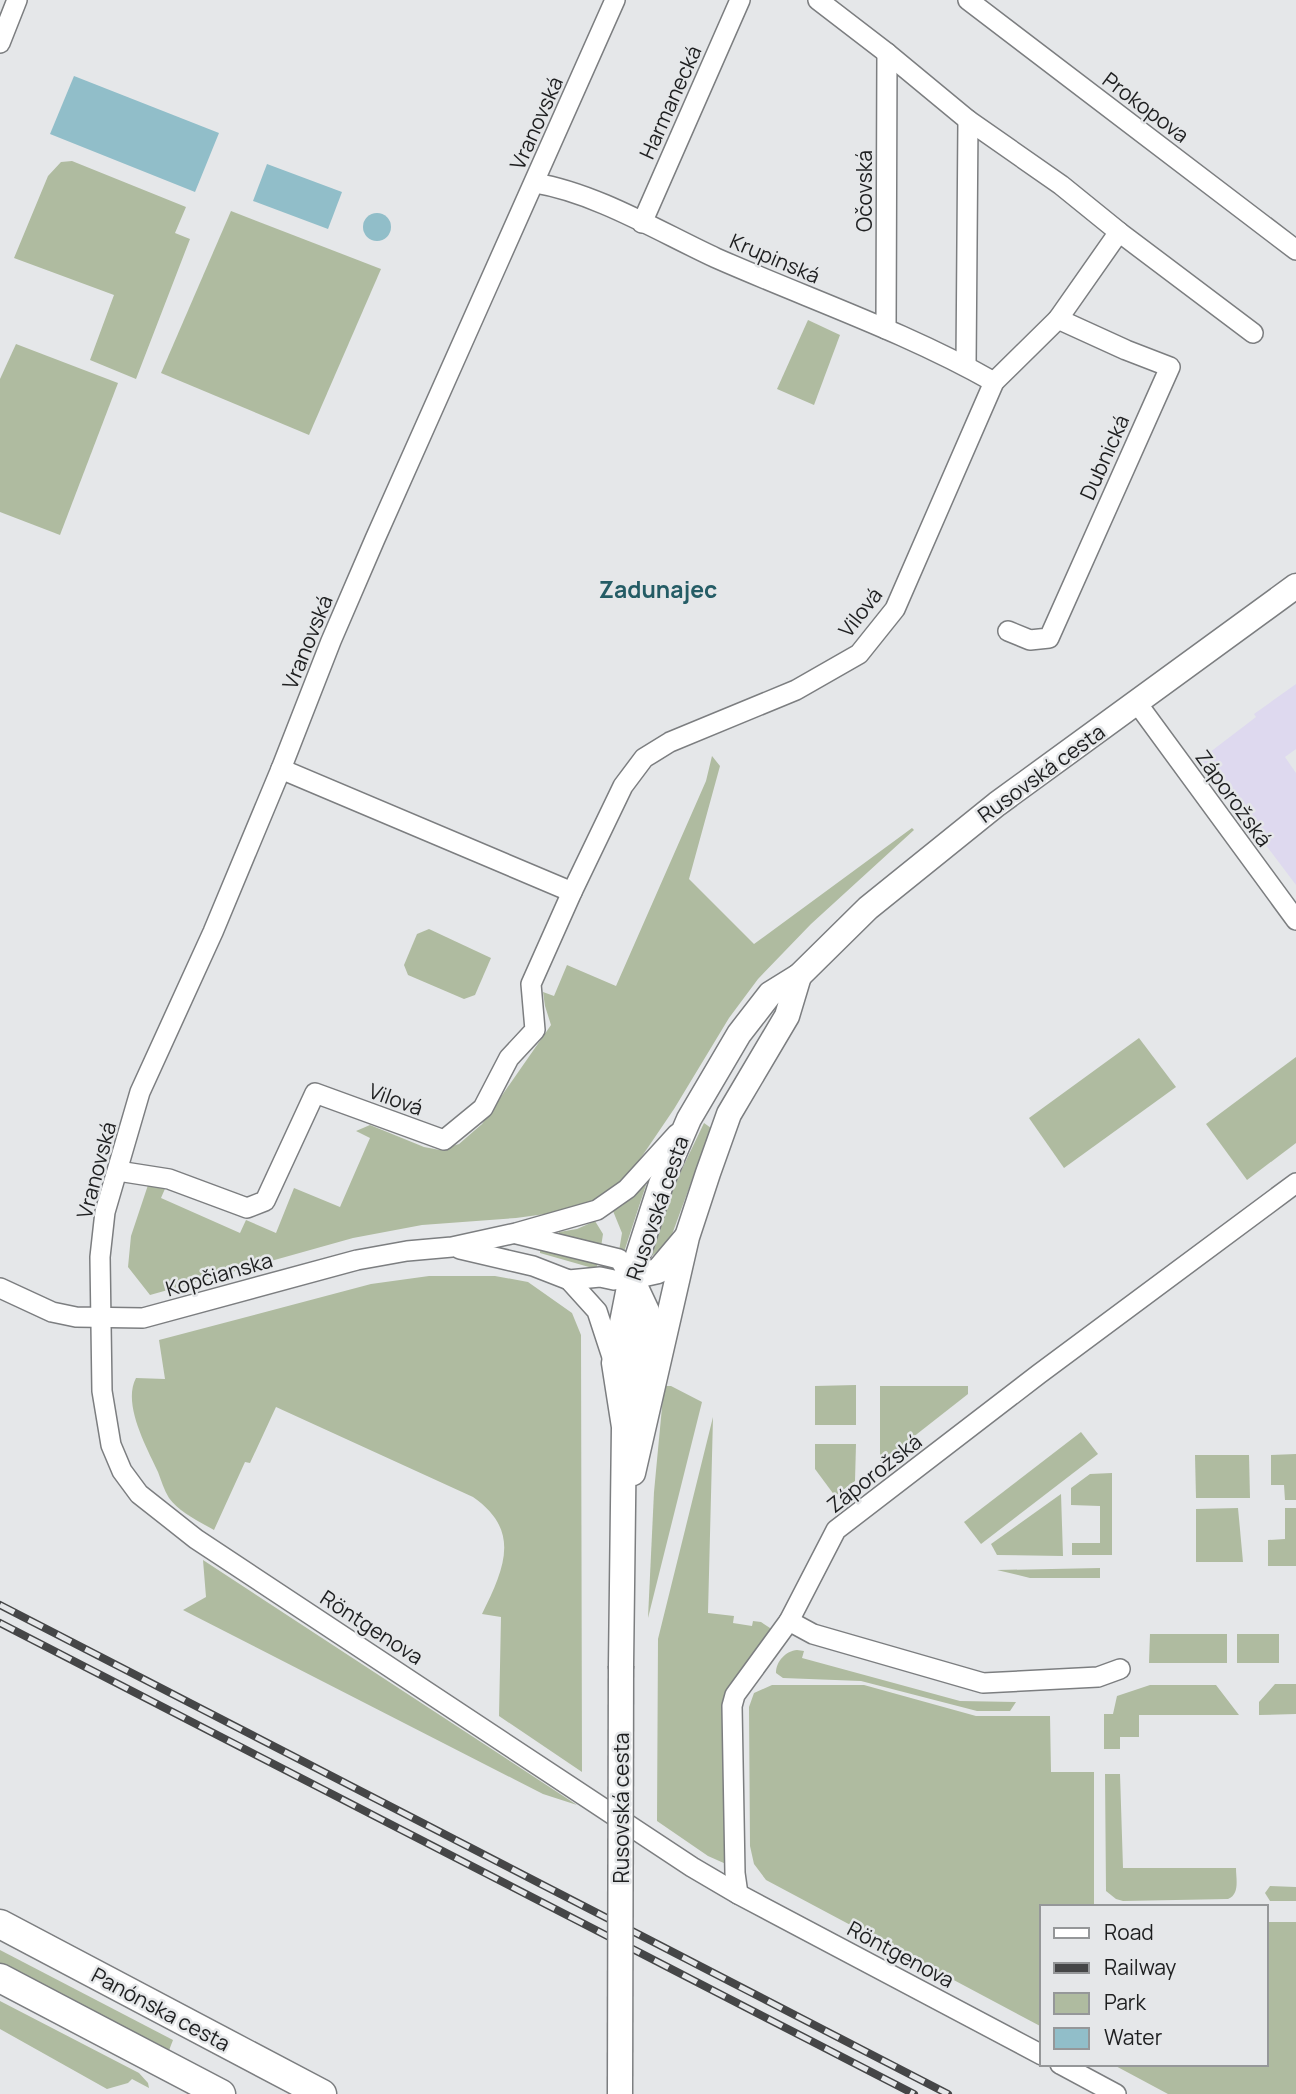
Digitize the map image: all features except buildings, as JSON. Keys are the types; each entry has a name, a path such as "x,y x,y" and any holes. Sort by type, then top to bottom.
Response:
{"main road":[{"name":"Panónska cesta","path":"0,1924 322,2094"},
{"path":"0,1978 221,2094"}],"street":[{"path":"0,43 17,0"},
{"name":"Vranovská","path":"102,1318 100,1257 105,1212 140,1092 213,932 375,539 615,0"},
{"name":"Harmanecká","path":"642,223 740,0"},
{"path":"818,0 968,121 1061,185 1253,333"},
{"name":"Prokopova","path":"968,0 1296,250"},
{"name":"Očovská","path":"886,329 887,53"},
{"path":"966,366 968,121"},
{"name":"Krupinská","path":"535,183 563,187 716,258 886,329 994,382"},
{"name":"Vilová","path":"118,1171 169,1179 247,1208 265,1201 315,1093 444,1140 483,1108 509,1058 535,1030 531,984 623,786 644,758 670,742 796,690 859,654 895,609 994,382 1058,319 1119,232"},
{"name":"Dubnická","path":"1008,631 1030,640 1049,638 1170,367 1058,319"},
{"name":"Rusovská cesta","path":"620,2094 624,1427 614,1363 631,1276 661,1184 689,1119 739,1034 770,994 799,976 868,908 997,804 1296,586"},
{"name":"Záporožská","path":"1137,703 1296,919"},
{"path":"281,769 572,892"},
{"name":"Rusovská cesta","path":"622,1521 687,1237 729,1114 787,1016 799,976"},
{"name":"Kopčianska","path":"0,1288 52,1312 76,1317 143,1318 358,1260 407,1251 452,1247 516,1233 597,1210 627,1189 689,1119"},
{"name":"Záporožská","path":"789,1621 835,1530 1296,1183"},
{"name":"Kopčianska","path":"452,1247 533,1266 569,1279 614,1280 631,1276 619,1259 516,1233"},
{"path":"624,1427 647,1311 631,1276 658,1271 687,1237"},
{"name":"Kopčianska","path":"569,1279 597,1311 614,1363"},
{"name":"Röntgenova","path":"102,1318 103,1409 111,1445 127,1480 153,1507 196,1539 681,1859 738,1894 1040,2054"},
{"path":"738,1894 735,1873 732,1706 739,1687 789,1621 813,1634 984,1683 1098,1677 1120,1669"},
{"path":"1064,2066 1116,2094"}],"shaded area":[{"path":"1296,684 1296,749 1285,757 1296,773 1296,885 1201,759 1256,717 1254,714"}],"green space":[{"path":"72,161 186,207 175,233 190,239 136,379 90,360 114,295 14,258 48,176 61,162"},
{"path":"231,211 381,269 309,435 161,373"},
{"path":"808,320 840,335 814,405 777,389"},
{"path":"16,344 118,383 60,535 0,512 0,379"},
{"path":"712,756 720,766 689,879 754,944 912,828 914,830 811,924 758,979 729,1018 674,1109 632,1171 612,1190 575,1210 516,1218 422,1225 353,1238 150,1295 128,1267 131,1236 149,1182 167,1184 161,1198 240,1233 246,1220 276,1233 294,1188 340,1207 370,1138 356,1131 370,1125 424,1147 440,1150 459,1144 482,1124 551,1025 543,992 554,996 567,965 616,986 706,781"},
{"path":"429,929 491,958 475,995 464,999 408,975 404,965 417,934"},
{"path":"1139,1038 1176,1087 1064,1168 1029,1118"},
{"path":"1296,1057 1296,1143 1247,1180 1206,1124"},
{"path":"704,1123 711,1128 670,1240 651,1257 670,1194"},
{"path":"643,1184 646,1185 624,1252 619,1251 622,1233 613,1211 623,1205"},
{"path":"595,1221 603,1234 601,1247 559,1236 559,1232 577,1229"},
{"path":"540,1250 598,1263 596,1269 540,1253"},
{"path":"429,1276 495,1276 528,1282 572,1313 581,1335 582,1772 499,1716 501,1617 482,1614 502,1566 503,1537 498,1523 473,1497 276,1407 250,1463 245,1462 214,1530 183,1512 169,1498 138,1426 132,1400 136,1378 165,1379 159,1340 371,1284"},
{"path":"856,1385 856,1425 815,1425 815,1386"},
{"path":"664,1386 671,1386 702,1402 648,1618 654,1492"},
{"path":"880,1386 968,1386 968,1394 880,1463"},
{"path":"713,1417 708,1613 734,1616 733,1623 752,1626 753,1621 761,1622 770,1628 770,1633 729,1691 726,1864 708,1856 657,1821 658,1639"},
{"path":"1081,1432 1098,1454 981,1544 964,1522"},
{"path":"815,1444 856,1444 855,1481 835,1496 815,1469"},
{"path":"1296,1454 1296,1500 1285,1500 1284,1485 1271,1485 1271,1455"},
{"path":"1195,1455 1249,1455 1250,1498 1196,1498"},
{"path":"1112,1473 1112,1555 1072,1555 1072,1543 1100,1543 1100,1506 1071,1505 1071,1488 1090,1474"},
{"path":"1061,1494 1063,1556 997,1555 991,1544"},
{"path":"1238,1508 1243,1562 1196,1562 1196,1509"},
{"path":"1285,1508 1296,1508 1296,1566 1268,1566 1268,1540 1285,1539"},
{"path":"203,1560 577,1805 543,1794 183,1610 206,1597"},
{"path":"1100,1568 1100,1578 1030,1578 997,1570"},
{"path":"1150,1634 1227,1634 1227,1663 1149,1663"},
{"path":"1237,1634 1279,1634 1279,1663 1237,1663"},
{"path":"797,1650 804,1651 802,1658 960,1701 1016,1702 1010,1711 977,1711 861,1681 783,1678 776,1673 778,1664 786,1655"},
{"path":"1275,1684 1296,1684 1296,1714 1259,1715 1259,1702"},
{"path":"772,1685 864,1685 976,1716 1050,1716 1051,1772 1094,1772 1094,1905 1040,1905 1040,2026 766,1880 754,1864 750,1846 749,1707 754,1693"},
{"path":"1150,1685 1216,1685 1239,1715 1139,1715 1139,1737 1120,1737 1120,1749 1104,1749 1104,1714 1113,1714 1117,1696"},
{"path":"1105,1774 1120,1774 1123,1868 1236,1868 1236,1886 1232,1897 1123,1901 1106,1891"},
{"path":"1270,1886 1296,1887 1296,1901 1270,1901 1265,1893"},
{"path":"1268,1922 1296,1922 1296,2094 1168,2094 1116,2066 1268,2066"},
{"path":"0,1950 173,2040 168,2053 0,1964"},
{"path":"0,2001 139,2073 149,2088 132,2079 128,2083 107,2089 0,2029"}],"water":[{"path":"74,76 219,133 195,192 50,134"},
{"path":"267,164 342,192 328,229 253,201"},
{"path":"377,213 387,217 391,227 387,237 377,241 367,237 363,227 367,217"}],"railway":[{"path":"0,1605 948,2094"},
{"path":"0,1623 914,2094"}],"district":[{"name":"Zadunajec","path":"658,589"}]}
